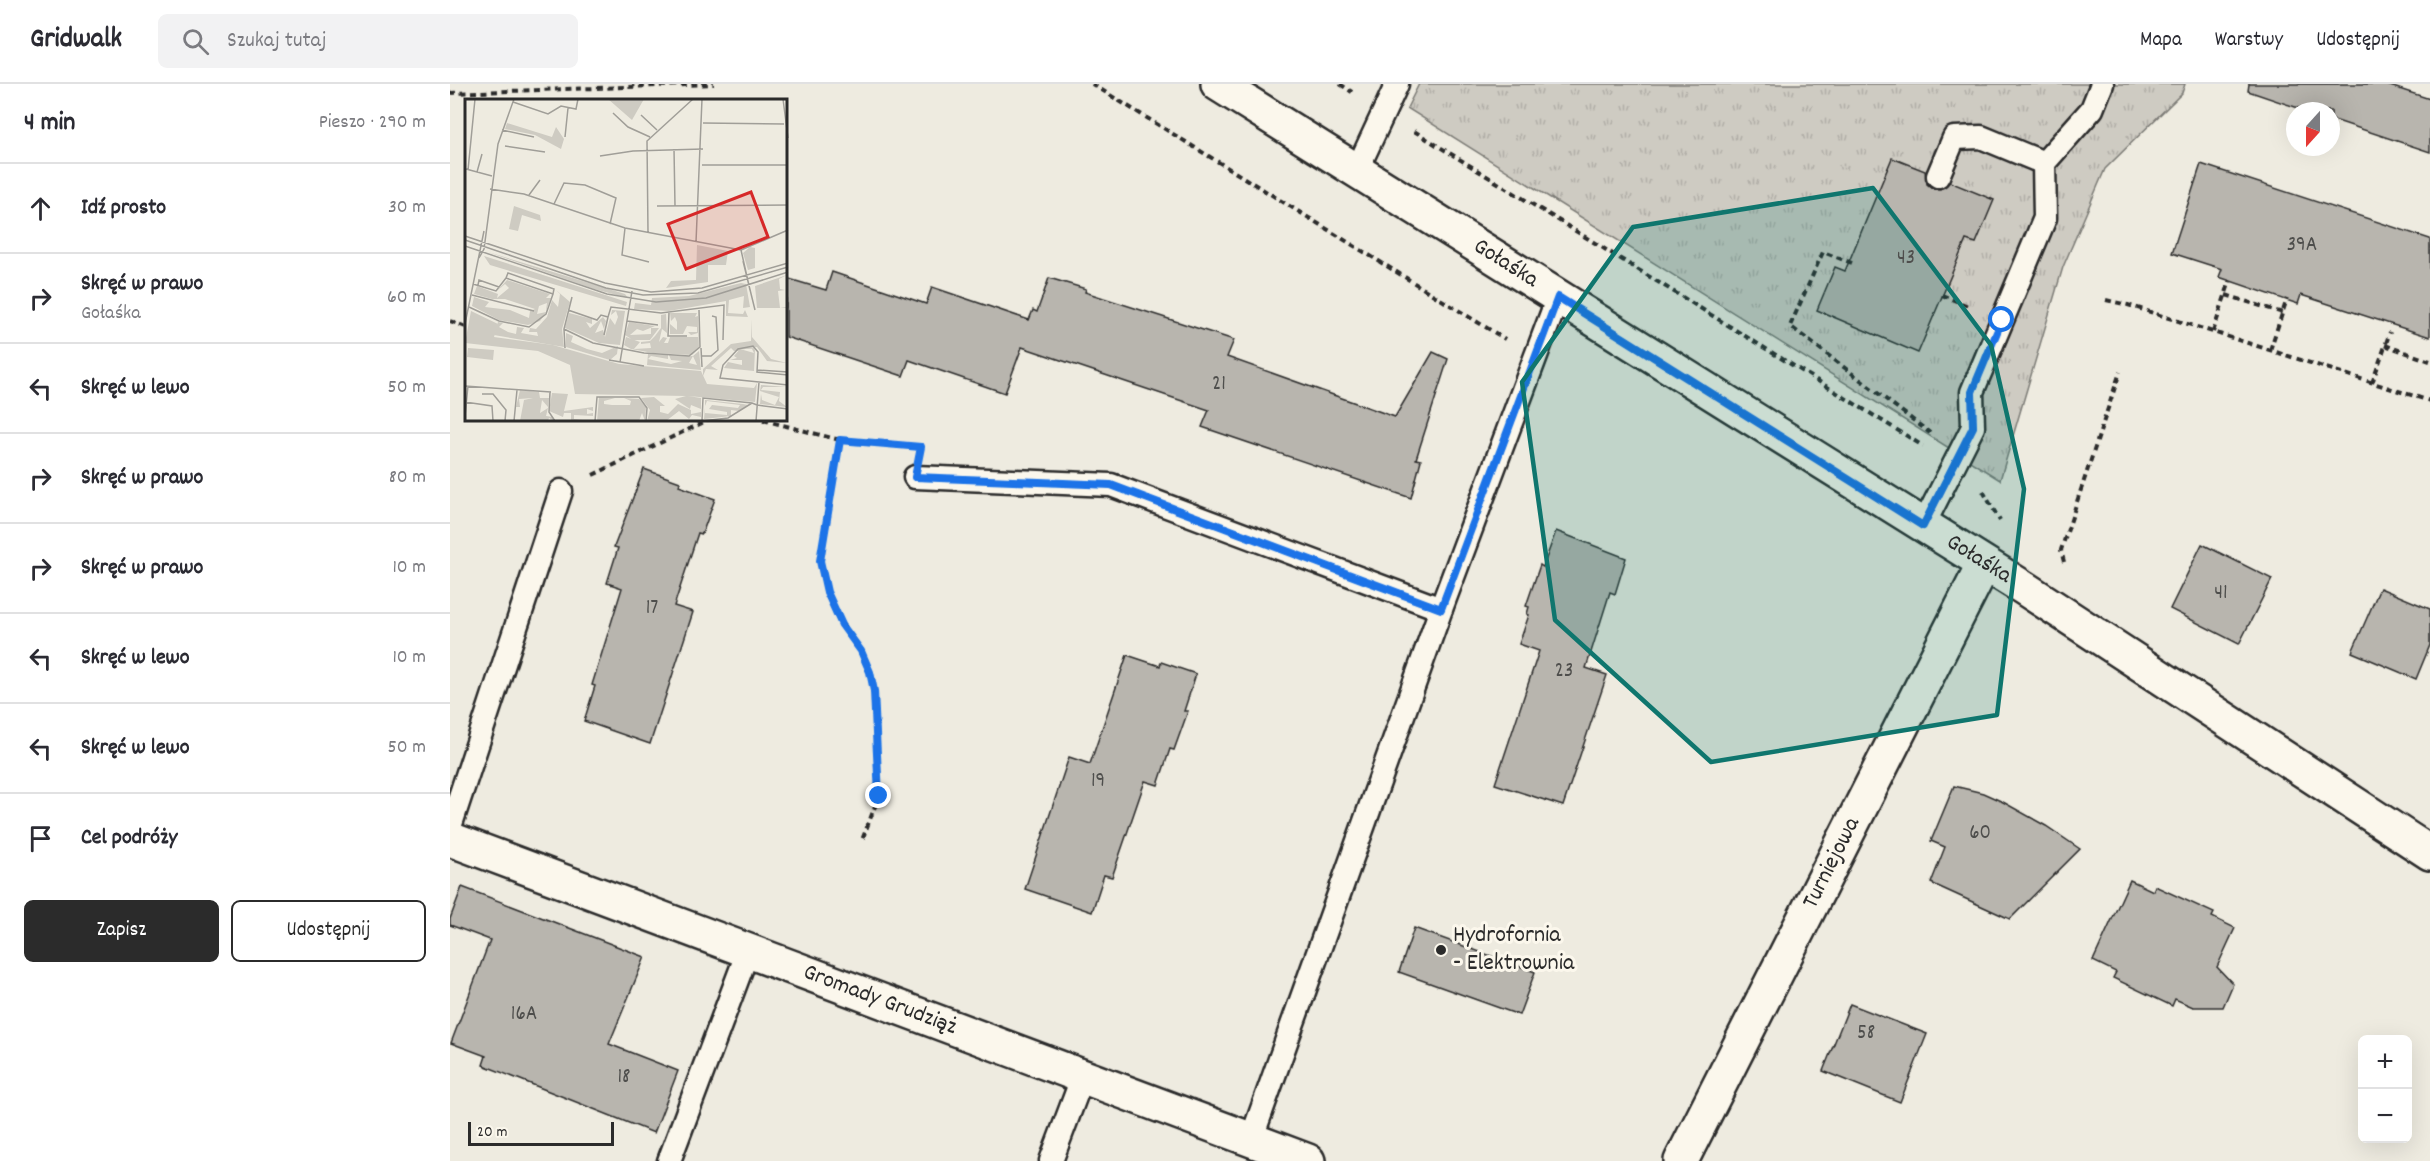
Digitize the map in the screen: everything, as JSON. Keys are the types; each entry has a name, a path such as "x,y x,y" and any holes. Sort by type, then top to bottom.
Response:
{"street":[{"name":"Gołaśka","path":"1218,84 2025,588 2430,853"},
{"name":"Turniejowa","path":"1681,1161 1984,564"},
{"name":"Gromady Grudziąż","path":"450,839 1308,1161"}],"lane":[{"path":"1356,172 1397,84"},
{"path":"1923,526 1973,427 1972,392 2045,218 2044,163 2092,109 2102,84"},
{"path":"1938,176 1954,138 1980,137 2044,163"},
{"path":"1251,1140 1441,609 1558,297"},
{"path":"915,477 1111,485 1441,609"},
{"path":"450,827 561,491"},
{"path":"669,1161 748,951"},
{"path":"1051,1161 1083,1076"}],"path":[{"path":"450,93 714,84"},
{"path":"1092,84 1536,359"},
{"path":"1340,84 1957,460"},
{"path":"1852,263 1823,252 1790,326 1957,460 1978,481 2001,523"},
{"path":"2213,332 2230,281"},
{"path":"2226,295 2283,313"},
{"path":"2270,350 2287,299"},
{"path":"2106,300 2429,399"},
{"path":"450,321 465,327"},
{"path":"2372,383 2390,332"},
{"path":"2385,345 2430,361"},
{"path":"2066,572 2061,550 2121,372"},
{"path":"561,491 585,499 593,474 704,422"},
{"path":"772,422 840,440 921,447 915,477"},
{"path":"840,440 820,561 827,592 842,625 861,651 870,672 874,691 879,796 862,840"}],"highlighted area":[{"path":"1873,188 1991,345 2024,489 1997,715 1711,762 1555,620 1522,382 1633,227"}],"green space":[{"path":"1419,84 2185,84 2182,93 2105,169 2063,267 2000,480 1407,108"}],"building":[{"path":"2249,84 2384,84 2430,99 2430,152 2340,122 2340,102 2286,102 2286,104 2248,91"},
{"path":"1892,158 1925,171 1927,184 1932,188 1940,189 1950,182 1994,200 1976,243 1966,240 1918,353 1817,310 1835,267 1845,271"},
{"path":"2201,164 2430,239 2430,337 2301,295 2298,304 2219,277 2222,269 2172,253"},
{"path":"832,272 926,304 932,287 1029,320 1033,310 1037,312 1049,278 1086,289 1085,292 1234,340 1227,357 1395,417 1433,352 1448,359 1416,459 1421,460 1411,498 1202,427 1209,410 1022,347 1005,393 909,360 903,376 788,338 788,279 826,290"},
{"path":"644,469 680,482 679,486 715,499 702,534 698,533 674,606 693,612 650,744 584,721 595,686 592,685 622,588 607,583 618,548 614,547"},
{"path":"1556,531 1626,558 1615,594 1610,592 1586,668 1607,675 1563,806 1495,784 1539,651 1519,644 1529,615 1527,614 1529,607 1526,606 1540,565 1543,567"},
{"path":"2202,544 2272,579 2239,644 2170,609"},
{"path":"2380,588 2430,609 2430,645 2416,679 2352,652"},
{"path":"1127,655 1160,666 1161,662 1196,674 1184,711 1188,711 1174,750 1170,749 1158,785 1145,781 1112,877 1104,875 1092,912 1025,889 1069,757 1090,764"},
{"path":"1954,786 1983,793 2003,802 2046,826 2080,849 2010,919 1931,883 1945,847 1931,841"},
{"path":"2130,880 2153,891 2155,886 2214,913 2212,917 2235,928 2217,967 2233,984 2223,1007 2193,1007 2175,999 2172,1006 2113,978 2116,972 2093,961"},
{"path":"462,887 645,957 609,1044 678,1071 654,1133 483,1065 486,1056 451,1043 490,940 450,925 450,919"},
{"name":"Hydrofornia - Elektrownia","path":"1414,928 1535,972 1519,1015 1399,972"},
{"path":"1850,1004 1927,1034 1900,1102 1823,1071"}],"place":[{"name":"Hydrofornia - Elektrownia","path":"1441,950"}],"route":[{"path":"879,796 874,691 870,672 861,651 842,625 827,592 820,561 840,440 921,447 915,477 1111,485 1441,609 1558,297 1923,526 1973,427 1972,392 2002,320"}]}
